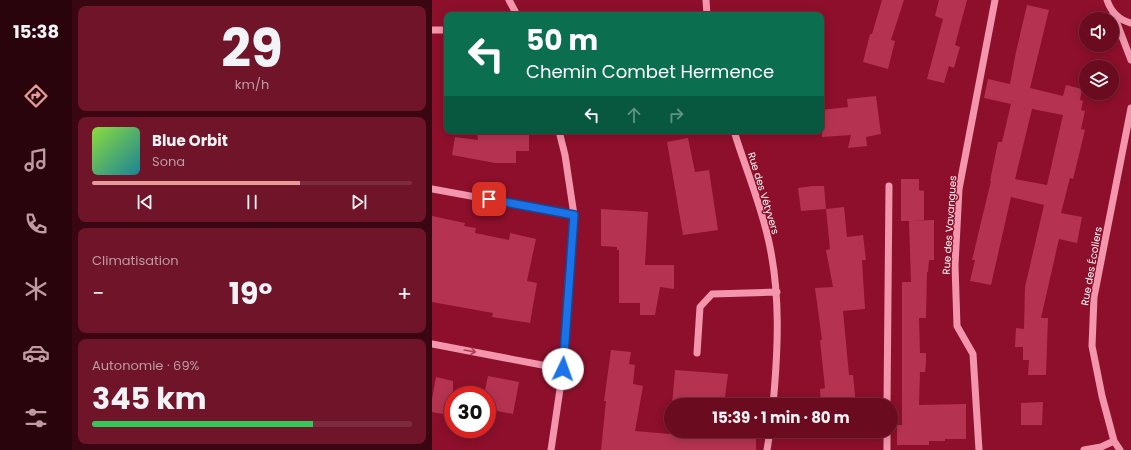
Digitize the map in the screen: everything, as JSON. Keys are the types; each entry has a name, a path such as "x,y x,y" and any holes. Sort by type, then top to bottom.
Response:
{"street":[{"path":"509,0 515,12"},
{"path":"706,0 707,12"},
{"name":"Rue des Vavangues","path":"979,450 973,354 957,326 955,266 959,189 995,0"},
{"path":"1107,0 1113,12"},
{"path":"1119,17 1124,21 1131,23"},
{"path":"1119,27 1131,60"},
{"path":"432,30 444,30"},
{"name":"Rue des Écoliers","path":"1120,450 1114,441 1102,396 1092,346 1094,297 1131,108"},
{"path":"551,450 563,369 574,215 565,155 560,134"},
{"name":"Rue des Vétyvers","path":"735,134 761,209 774,268 778,319 774,398"},
{"path":"888,398 889,186"},
{"path":"432,189 574,215"},
{"path":"697,353 700,307 712,294 777,292"},
{"path":"432,344 563,369"},
{"path":"767,450 769,438"},
{"path":"887,438 887,450"},
{"path":"1084,450 1101,447 1114,441"}],"building":[{"path":"882,0 904,0 891,40 895,41 888,69 863,62 870,34 872,34"},
{"path":"939,0 967,0 955,45 960,47 954,68 949,66 944,83 927,79 943,19 935,16"},
{"path":"1027,5 1049,10 1030,88 1063,96 1066,85 1079,88 1079,100 1083,101 1081,110 1085,111 1081,129 1085,130 1073,179 1070,178 1061,213 1082,217 1077,243 1059,239 1041,318 1048,318 1046,375 1028,375 1029,360 1023,360 1023,347 1015,347 1016,328 1024,329 1025,287 1044,205 1011,197 991,285 970,281 975,260 972,260 991,181 998,142 1002,142 1011,104 984,98 988,79 1010,84","holes":["1032,109 1063,115 1047,185 1015,179"]},
{"path":"876,96 881,134 866,137 867,146 848,148 851,135 822,137 822,134 824,134 824,110 848,107 847,99"},
{"path":"477,134 529,134 529,151 516,151 516,163 495,163 452,155 455,137 478,140"},
{"path":"688,138 695,172 709,170 718,230 683,235 667,142"},
{"path":"901,179 919,179 919,190 924,191 924,220 910,221 934,220 934,260 929,260 927,272 926,318 919,318 920,353 926,353 926,363 925,372 920,372 919,405 966,404 966,439 929,441 929,445 897,445 898,425 902,425 902,282 911,282 909,221 901,221"},
{"path":"824,186 826,209 801,211 798,188"},
{"path":"844,207 847,237 863,235 866,260 862,260 865,309 843,311 849,375 853,375 855,398 821,398 820,389 825,388 820,340 822,340 815,288 833,287 826,250 830,249 826,209"},
{"path":"601,209 648,212 645,265 674,265 674,289 660,287 655,315 640,315 640,303 619,303 619,250 617,250 617,247 601,246"},
{"path":"432,216 465,223 464,226 476,228 475,233 509,240 510,233 536,239 527,281 537,283 530,323 492,317 493,313 432,302"},
{"path":"611,350 631,352 629,364 635,365 633,384 643,386 635,431 664,433 664,438 756,438 756,450 601,450 606,401 604,401"},
{"path":"675,370 728,374 725,398 673,398"},
{"path":"488,376 519,382 513,414 496,411 496,386 486,386"},
{"path":"436,377 453,381 453,386 444,386 444,414 432,412 432,399"},
{"path":"1043,402 1042,425 1021,425 1021,403"}],"route":[{"path":"489,199 574,215 563,369"}]}
